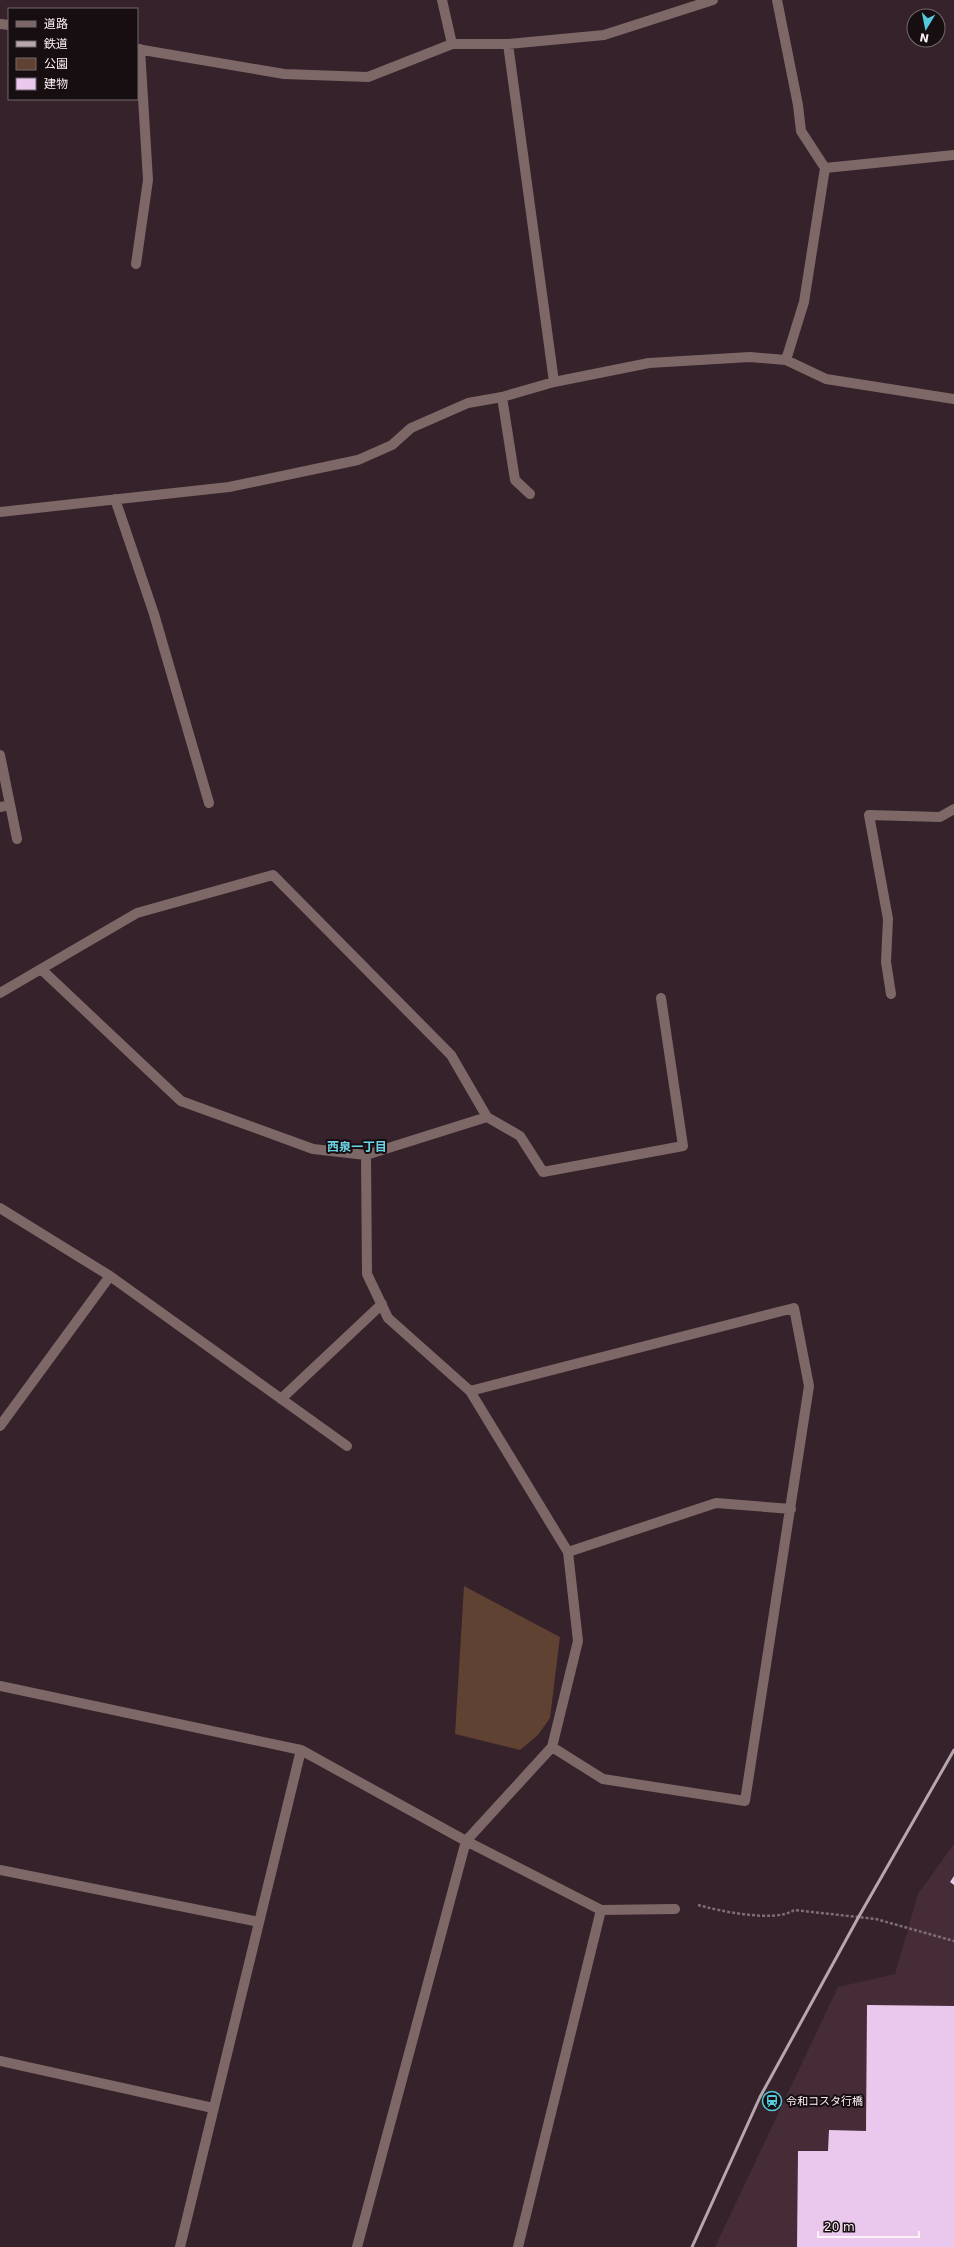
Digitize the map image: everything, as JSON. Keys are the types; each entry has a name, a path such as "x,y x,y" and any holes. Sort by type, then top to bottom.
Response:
{"street":[{"path":"442,0 452,44"},
{"path":"136,264 148,180 139,49 284,74 368,76 452,44 508,44 604,35 713,0"},
{"path":"778,0 798,105 801,131 825,168 804,302 786,360"},
{"path":"508,44 554,382"},
{"path":"825,168 954,155"},
{"path":"0,512 229,487 358,460 392,445 411,428 468,403 502,397 554,382 649,363 750,357 786,360 826,379 954,399"},
{"path":"502,397 515,480 530,494"},
{"path":"115,499 154,614 209,803"},
{"path":"0,755 17,839"},
{"path":"0,807 10,805"},
{"path":"891,994 886,962 888,919 869,815 940,817 954,809"},
{"path":"0,993 137,913 273,875 451,1055 488,1117 520,1136 543,1172 683,1146 661,998"},
{"path":"41,969 181,1101 313,1149 366,1155 488,1117"},
{"path":"357,2247 466,1841 552,1747 578,1641 568,1552 470,1391 388,1318 367,1274 366,1155"},
{"path":"0,1208 110,1276 347,1446"},
{"path":"0,1426 110,1276"},
{"path":"281,1399 382,1304"},
{"path":"470,1391 794,1308 809,1386 745,1801 603,1779 552,1747"},
{"path":"568,1552 716,1503 791,1509"},
{"path":"0,1686 301,1750 466,1841 601,1910 676,1909"},
{"path":"180,2247 301,1750"},
{"path":"0,1870 259,1922"},
{"path":"518,2247 601,1910"},
{"path":"0,2061 213,2108"}],"path":[{"path":"676,1909 688,1903 720,1911 750,1915 788,1914 794,1910 876,1919 954,1941"}],"shaded area":[{"path":"954,1844 954,2247 715,2247 838,1987 895,1974 918,1894"}],"green space":[{"path":"464,1586 560,1637 550,1718 538,1735 520,1750 455,1734"}],"building":[{"path":"954,1876 954,1885 950,1882"},
{"path":"867,2005 954,2006 954,2247 797,2247 798,2151 828,2151 829,2130 866,2131"}],"railway":[{"path":"692,2247 760,2097 858,1918 954,1750"}],"place":[{"name":"令和コスタ行橋","path":"772,2101"}],"district":[{"name":"西泉一丁目","path":"357,1147"}]}
